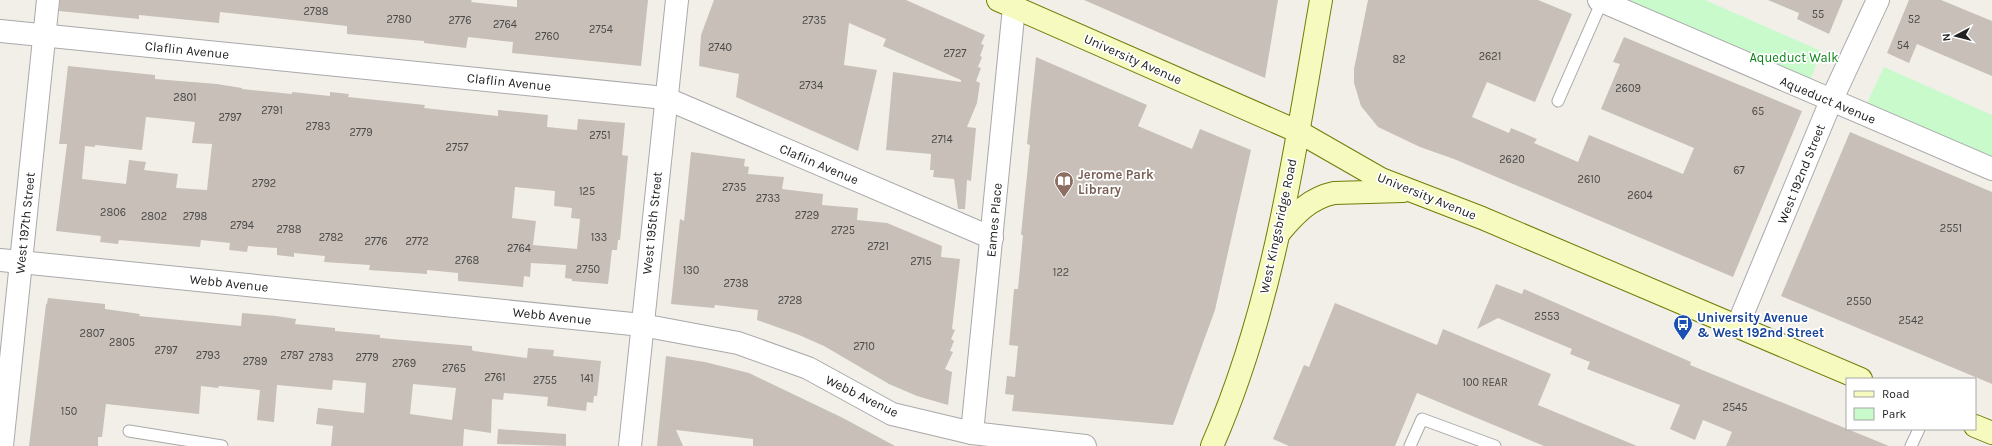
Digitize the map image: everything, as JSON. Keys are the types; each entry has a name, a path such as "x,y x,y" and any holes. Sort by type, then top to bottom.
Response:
{"street":[{"name":"West 197th Street","path":"2,446 10,261 48,0"},
{"name":"West 195th Street","path":"630,446 665,98 677,0"},
{"name":"West Kingsbridge Road","path":"1212,446 1222,425 1247,353 1279,233 1299,132 1322,0"},
{"name":"West 192nd Street","path":"1737,327 1831,101 1878,0"},
{"name":"Aqueduct Avenue","path":"1601,1 1992,169"},
{"name":"University Avenue","path":"1006,3 1299,132 1382,179 1482,218 1859,378"},
{"name":"Eames Place","path":"972,432 992,238 1006,3"},
{"name":"Claflin Avenue","path":"0,31 665,98 992,238"},
{"path":"1279,233 1299,210 1324,195 1334,193 1412,191"},
{"name":"Webb Avenue","path":"10,261 642,325 738,343 808,368 892,414 972,432 1085,446"},
{"path":"1976,426 1992,433"}],"lane":[{"path":"1558,101 1601,1"},
{"path":"1410,446 1422,419 1495,446"},
{"path":"1911,446 1919,430"},
{"path":"129,432 222,446"}],"green space":[{"name":"Aqueduct Walk","path":"1625,0 1705,0 1821,51 1810,81"},
{"path":"1884,67 1992,115 1992,157 1866,105"}],"building":[{"path":"60,0 472,0 471,2 517,7 517,0 648,0 641,66 512,53 513,42 468,37 466,48 424,43 424,41 347,34 347,26 220,12 219,23 139,15 139,19 59,11"},
{"path":"714,0 906,0 985,35 981,44 984,45 980,56 982,57 978,67 981,68 976,81 980,83 977,103 967,127 976,128 971,181 967,180 965,209 958,209 954,179 933,177 934,170 930,170 931,154 886,150 893,72 961,82 961,80 883,46 886,39 849,23 844,65 877,70 858,151 736,97 739,74 699,66 701,35"},
{"path":"1084,0 1278,0 1265,78 1169,37"},
{"path":"1368,0 1538,0 1572,14 1535,102 1487,82 1472,117 1509,133 1511,128 1537,139 1534,143 1578,162 1589,135 1683,174 1694,148 1601,109 1620,64 1613,62 1624,37 1802,111 1733,277 1454,159 1420,147 1378,127 1361,106 1354,83 1354,69"},
{"path":"1768,0 1843,0 1829,34 1797,19 1799,13"},
{"path":"1909,0 1941,0 1992,21 1992,76 1917,44 1909,63 1887,53"},
{"path":"1036,57 1147,105 1138,126 1192,149 1200,129 1251,150 1215,310 1173,425 1012,411 1014,395 1005,394 1007,376 1015,377 1018,346 1009,345 1014,289 1018,289 1023,235 1021,235 1030,145 1027,144"},
{"path":"68,66 155,75 155,79 217,84 242,89 292,94 292,92 330,96 330,92 349,94 348,97 425,105 424,108 498,116 498,110 548,115 547,127 577,130 578,119 625,123 622,155 628,156 620,240 618,240 617,250 612,250 608,284 572,281 572,279 565,278 566,265 531,263 530,277 524,276 523,287 458,281 458,273 427,270 427,274 369,270 370,265 324,262 325,256 294,253 294,257 277,255 277,248 248,246 247,252 229,250 230,243 201,240 200,247 119,240 118,244 100,242 101,236 56,231 67,144 59,144","holes":["146,117 195,122 192,143 212,144 207,190 176,188 178,174 144,170 146,162 129,160 126,184 82,179 85,146 95,147 95,145 142,150","515,187 555,191 554,206 572,208 571,218 580,219 577,249 533,245 536,221 512,218"]},
{"path":"1850,132 1992,192 1992,384 1781,296"},
{"path":"691,152 745,159 744,166 749,167 748,174 784,177 782,189 823,194 822,205 858,208 857,220 887,223 942,246 941,257 960,259 952,329 955,330 951,339 954,341 950,351 953,352 945,369 952,372 948,405 917,396 889,384 824,346 799,335 757,320 758,310 715,305 714,308 671,304 680,219 684,221"},
{"path":"1496,284 1522,294 1524,289 1691,362 1690,365 1846,428 1846,430 1850,430 1889,446 1726,446 1732,432 1703,420 1695,440 1670,429 1680,405 1587,369 1590,362 1570,354 1572,349 1498,318 1477,329"},
{"path":"48,298 105,304 105,309 140,314 139,316 241,326 242,313 276,316 296,319 295,324 335,328 335,331 380,335 380,338 472,346 472,350 474,351 527,358 528,348 554,350 553,356 601,361 597,396 594,396 593,403 587,402 586,411 547,406 548,397 504,393 503,400 492,399 491,433 464,429 463,446 331,446 333,426 316,424 318,408 364,413 366,383 333,380 332,390 277,385 274,422 257,420 260,390 219,386 218,388 201,386 199,414 106,404 102,437 98,437 98,446 29,446","holes":["413,384 456,388 452,420 410,414"]},
{"path":"1335,303 1437,345 1443,329 1551,374 1538,405 1637,446 1544,446 1417,393 1395,446 1289,446 1273,439 1304,365 1309,367"},
{"path":"666,356 705,362 749,373 843,418 895,446 753,446 753,439 676,430 683,446 657,446"},
{"path":"498,429 566,434 566,446 497,444"}],"place":[{"name":"Jerome Park Library","path":"1064,198"},
{"name":"University Avenue & West 192nd Street","path":"1683,341"}]}
